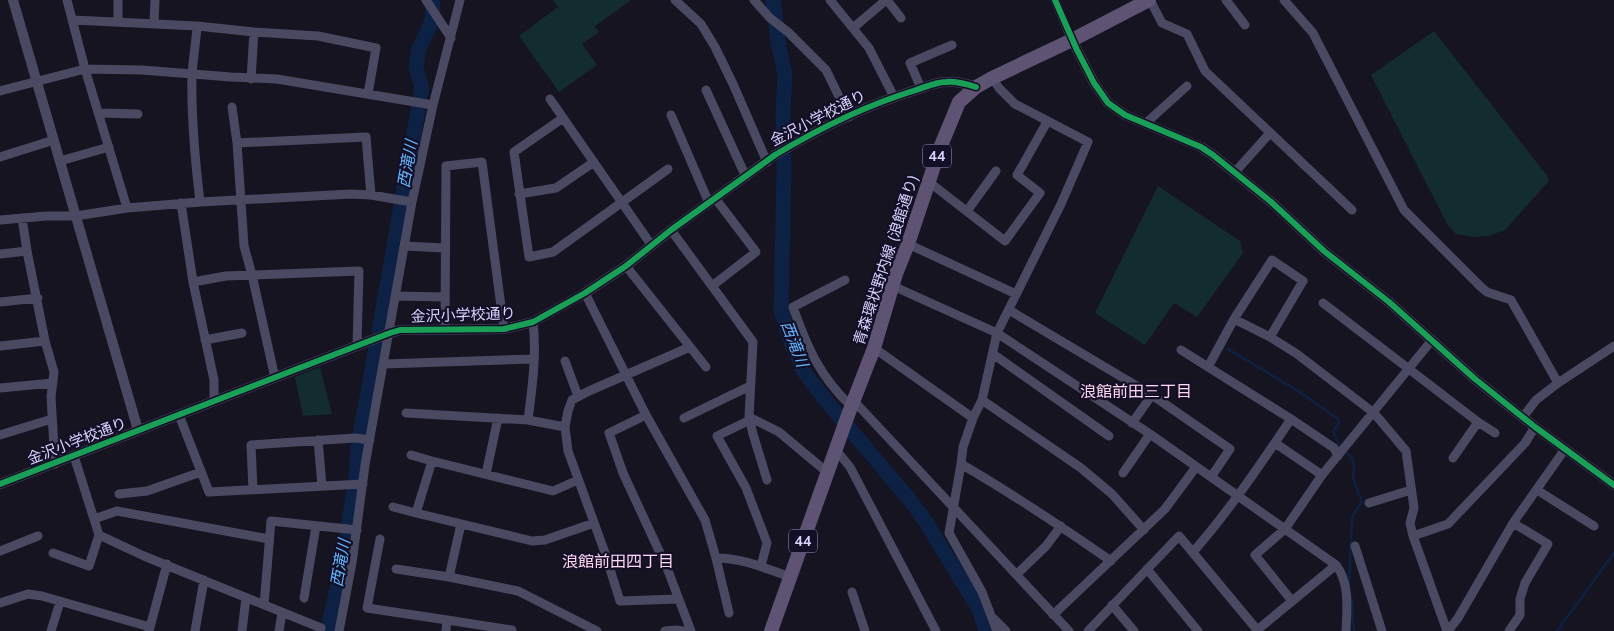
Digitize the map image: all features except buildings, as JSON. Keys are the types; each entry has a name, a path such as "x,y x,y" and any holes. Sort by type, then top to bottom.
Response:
{"main road":[{"name":"青森環状野内線 (浪館通り)","path":"771,631 874,348 892,286 940,148 959,102 976,87 992,78 1072,40 1145,1"}],"street":[{"path":"13,0 138,430"},
{"path":"67,0 127,208"},
{"path":"118,0 118,21"},
{"path":"154,23 155,0"},
{"path":"339,631 362,439 384,364 390,333 405,246 406,201 460,0"},
{"path":"675,0 700,24 715,48 771,158"},
{"path":"754,0 770,18 788,32 826,70 849,117"},
{"path":"830,0 869,48 894,97"},
{"path":"853,28 887,0 901,18"},
{"path":"1055,0 1072,40 1094,83 1108,103 1125,115 1201,147 1235,172 1270,201 1324,251 1389,302 1475,379 1535,427 1614,485"},
{"path":"1226,0 1245,26"},
{"path":"1284,0 1318,41 1404,210 1481,287 1487,292 1511,300 1558,383"},
{"path":"1145,1 1162,23 1187,34 1205,71 1352,210"},
{"path":"427,2 451,38"},
{"path":"73,20 154,23 318,36 376,48 368,94"},
{"path":"197,26 192,74 194,133 200,202"},
{"path":"251,79 254,32"},
{"path":"921,88 910,63 952,45"},
{"path":"0,91 86,68 142,70 292,81 433,105"},
{"path":"992,78 1014,104 1088,142 1061,204 997,334 982,400 973,418 963,447 949,533 975,578 997,631"},
{"name":"金沢小学校通り","path":"0,484 390,333 400,330 504,329 533,322 585,293 626,266 712,200 791,146 849,117 894,97 921,88 943,82 956,82 976,87"},
{"path":"1146,123 1187,86"},
{"path":"706,90 746,177"},
{"path":"550,99 652,246"},
{"path":"232,107 237,143 244,246 274,378"},
{"path":"99,113 138,114"},
{"path":"671,115 712,200 756,252 712,286"},
{"path":"563,118 514,152 529,256 553,252 668,169"},
{"path":"929,182 1005,241 1040,193 1018,175 1047,122"},
{"path":"1235,172 1270,134"},
{"path":"237,143 366,137 371,195"},
{"path":"0,157 54,140"},
{"path":"60,161 109,146"},
{"path":"445,329 446,166 482,162 504,329"},
{"path":"520,194 556,188 594,162"},
{"path":"968,211 996,171"},
{"path":"0,220 76,216 127,208 181,203 351,194 371,195 406,201"},
{"path":"181,203 193,282 214,380 214,401"},
{"path":"22,218 45,341 54,372 51,397 55,464"},
{"path":"671,230 753,342 749,419 768,480"},
{"path":"908,244 1016,294"},
{"path":"405,246 444,248"},
{"path":"0,254 27,251"},
{"path":"1208,367 1234,319 1272,260 1303,281 1270,337"},
{"path":"626,266 706,367"},
{"path":"193,282 226,276 358,271 357,346"},
{"path":"845,280 793,308 815,360 830,385 953,508 1069,631"},
{"path":"892,286 997,334 1150,434 1336,565 1342,572 1347,600 1346,631"},
{"path":"585,293 646,415 705,520 729,613"},
{"path":"396,296 445,297"},
{"path":"0,302 38,298"},
{"path":"1323,303 1495,433"},
{"path":"1009,310 1152,395 1230,449 1211,477"},
{"path":"1234,319 1270,337 1297,354 1374,413 1406,451 1414,508 1410,523 1413,536 1448,631"},
{"path":"528,420 534,359 535,336 533,322"},
{"path":"205,340 242,333"},
{"path":"1292,601 1254,555 1285,529 1322,475 1432,340"},
{"path":"0,346 45,341"},
{"path":"1523,417 1536,400 1614,346"},
{"path":"678,599 620,600 568,451 566,427 568,411 572,400 578,396 690,347"},
{"path":"874,348 973,418"},
{"path":"1181,350 1341,452"},
{"path":"993,354 1109,436"},
{"path":"384,364 534,359"},
{"path":"566,361 578,396"},
{"path":"0,388 53,383"},
{"path":"684,418 750,386"},
{"path":"1132,423 1152,395"},
{"path":"982,400 1081,468 1112,494 1144,530"},
{"path":"406,413 528,420 566,427"},
{"path":"179,415 209,492 357,485"},
{"path":"646,415 609,433 623,473 667,568 691,631"},
{"path":"486,474 498,418"},
{"path":"0,435 52,419"},
{"path":"749,419 779,432 828,473"},
{"path":"749,419 717,436 746,488 767,543 761,566"},
{"path":"1193,552 1216,526 1291,419"},
{"path":"1453,458 1478,422"},
{"path":"1413,536 1448,524 1525,443 1535,427"},
{"path":"1123,472 1150,434"},
{"path":"253,490 251,446 318,440 362,439"},
{"path":"318,440 322,486"},
{"path":"1275,443 1322,475"},
{"path":"1448,631 1458,618 1513,523 1566,449"},
{"path":"836,450 850,467 936,631"},
{"path":"411,454 553,491 578,480"},
{"path":"53,553 89,566 99,535 74,456"},
{"path":"416,513 432,461"},
{"path":"961,464 1061,526 1111,561"},
{"path":"1053,615 1165,509 1196,467"},
{"path":"119,494 147,492 201,472"},
{"path":"1369,503 1412,490"},
{"path":"1537,490 1594,526"},
{"path":"393,507 532,541 545,540 594,523"},
{"path":"94,519 117,511 269,539"},
{"path":"264,605 271,521 350,529"},
{"path":"1509,631 1520,615 1520,598 1525,583 1548,544 1513,523"},
{"path":"449,577 462,524"},
{"path":"304,598 316,526"},
{"path":"1017,574 1046,546 1061,526"},
{"path":"99,535 321,628 320,631"},
{"path":"0,551 38,536"},
{"path":"1088,631 1179,536 1257,631 1336,565"},
{"path":"380,539 368,608 512,630"},
{"path":"1355,546 1382,631"},
{"path":"716,558 732,558 790,577"},
{"path":"0,603 28,594 42,596 149,629 166,564"},
{"path":"396,569 449,577 518,591 580,627 597,631"},
{"path":"1147,569 1198,631"},
{"path":"195,631 204,580"},
{"path":"852,592 865,631"},
{"path":"242,631 246,598"},
{"path":"51,631 60,602"},
{"path":"1112,606 1134,631"},
{"path":"280,631 282,613"},
{"path":"992,616 1006,631"},
{"path":"446,631 447,620"},
{"path":"665,631 684,631"}],"green space":[{"path":"553,0 631,0 595,26 599,32 582,44 597,65 559,92 519,36 558,7"},
{"path":"1434,31 1548,177 1548,182 1505,230 1488,236 1474,237 1456,234 1447,224 1371,75"},
{"path":"1158,186 1240,241 1243,253 1197,317 1174,303 1145,345 1095,313"},
{"path":"320,367 332,414 303,416 295,377"}],"waterway":[{"name":"西滝川","path":"379,330 422,88 416,67 419,49 432,21 433,0"},
{"name":"西滝川","path":"773,0 779,47 785,74 781,310 790,339 804,372 924,519 979,609 986,631"},
{"name":"西滝川","path":"327,631 341,572 356,477 358,446 376,347"},
{"path":"1228,349 1298,391 1338,419 1339,423 1334,430 1334,434 1341,448 1352,458 1354,465 1353,479 1362,501 1352,518 1349,587"},
{"path":"1557,631 1614,553"},
{"path":"1351,595 1354,631"}],"cycle path":[{"path":"1055,0 1077,50 1094,83 1108,103 1125,115 1201,147 1213,155 1270,201 1324,251 1389,302 1475,379 1535,427 1614,485"},
{"path":"0,484 390,333 400,330 504,329 533,322 585,293 626,266 671,230 775,155 808,136 861,110 934,84 954,82 976,87"}],"district":[{"name":"浪館前田三丁目","path":"1136,392"},
{"name":"浪館前田四丁目","path":"618,562"}]}
